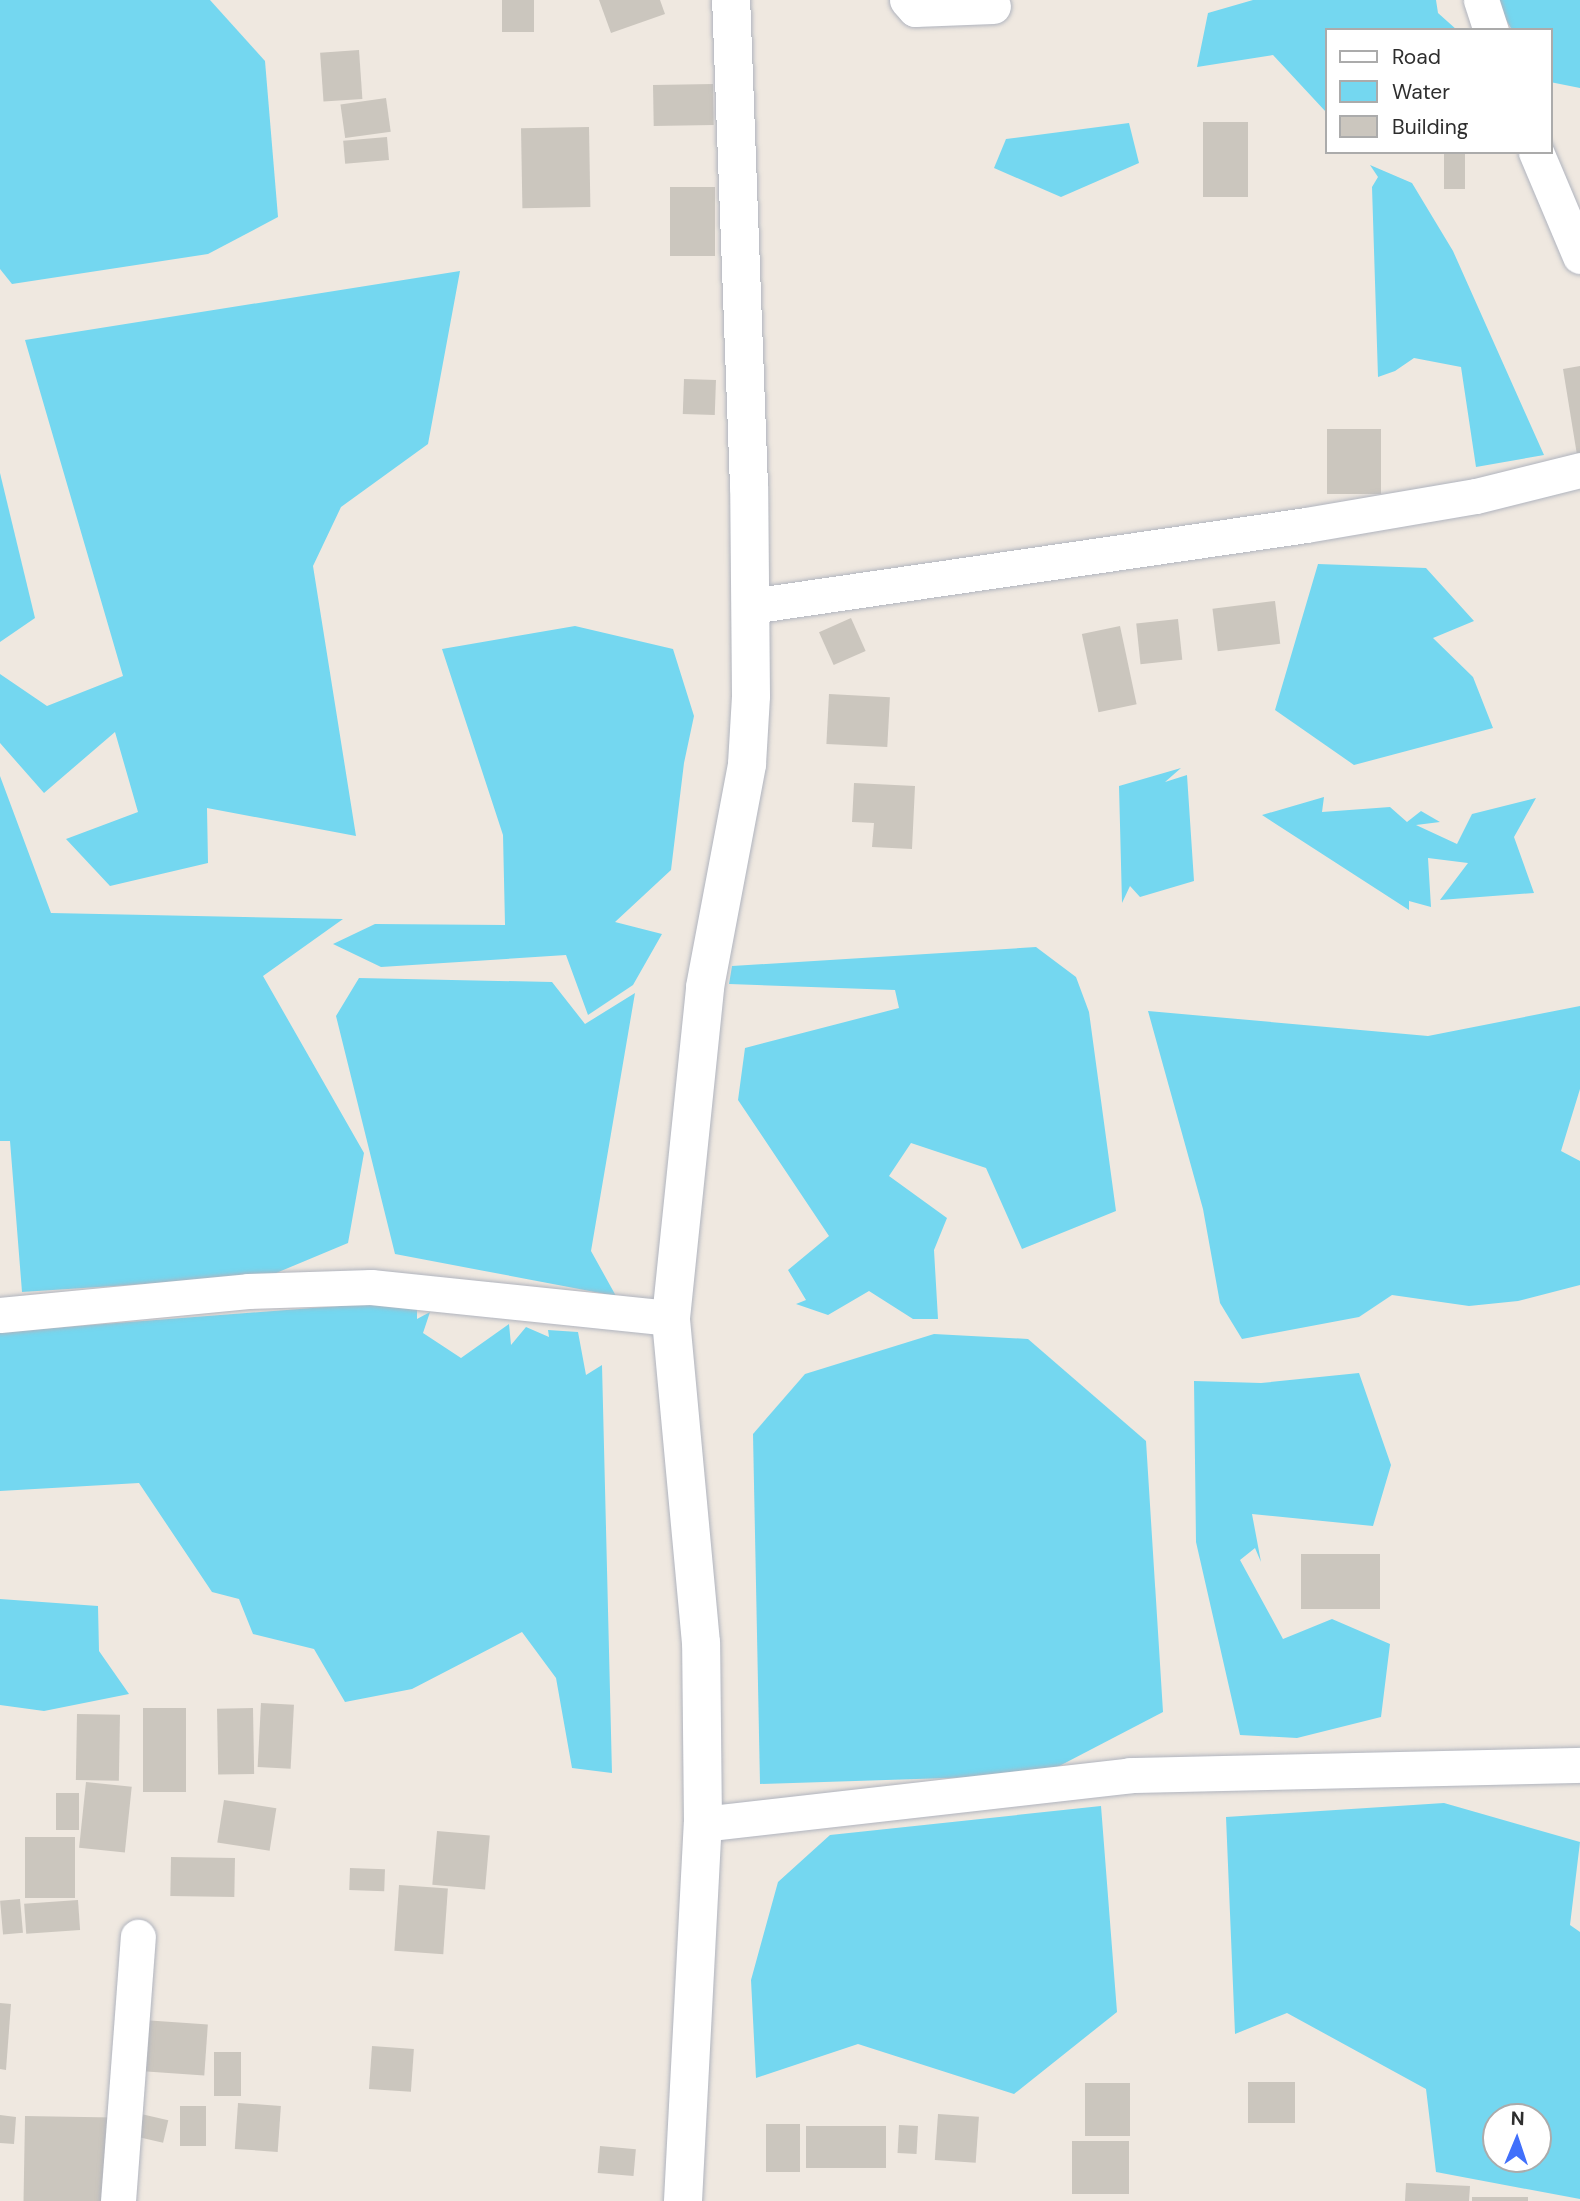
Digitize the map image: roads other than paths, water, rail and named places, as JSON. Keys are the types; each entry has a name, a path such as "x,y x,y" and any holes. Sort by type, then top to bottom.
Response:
{"main road":[{"path":"683,2201 704,1824 701,1643 671,1318 705,987 747,764 751,696 751,606 730,0"}],"street":[{"path":"907,0 915,9 993,6"},
{"path":"1481,0 1490,28"},
{"path":"1537,154 1580,256"},
{"path":"751,606 1319,523 1476,496 1580,470"},
{"path":"0,1315 248,1291 371,1287 671,1318"},
{"path":"704,1824 1130,1776 1580,1765"},
{"path":"118,2201 138,1937"}],"water":[{"path":"0,0 210,0 265,61 278,217 208,254 12,284 0,269"},
{"path":"1253,0 1436,0 1438,13 1455,28 1324,28 1324,110 1273,55 1197,67 1208,13"},
{"path":"1495,0 1580,0 1580,88 1552,82 1552,28 1511,28"},
{"path":"1129,123 1139,163 1061,197 994,168 1006,139"},
{"path":"1370,165 1412,183 1453,251 1544,455 1476,467 1461,367 1414,358 1395,371 1378,377 1372,187 1378,177"},
{"path":"460,271 428,444 341,507 313,566 356,836 207,808 208,863 110,886 66,839 138,812 115,732 44,793 0,743 0,674 47,706 123,676 25,340"},
{"path":"0,473 35,618 0,642"},
{"path":"1318,564 1426,568 1474,621 1433,638 1473,677 1493,728 1354,765 1275,710"},
{"path":"575,626 673,649 694,716 684,763 671,870 615,922 662,934 633,985 588,1015 566,955 381,967 333,944 375,924 505,925 503,835 442,649"},
{"path":"1181,768 1165,782 1187,775 1194,881 1140,897 1130,886 1122,903 1119,786"},
{"path":"0,776 51,913 343,919 263,976 364,1153 348,1243 269,1276 22,1292 10,1141 0,1141"},
{"path":"1324,797 1322,812 1390,807 1407,822 1421,811 1440,822 1416,825 1457,844 1472,814 1536,798 1514,837 1534,893 1440,900 1468,863 1428,858 1431,907 1409,901 1409,910 1262,815"},
{"path":"1036,947 1076,977 1089,1012 1116,1211 1022,1249 986,1168 911,1143 889,1176 947,1218 934,1250 938,1319 913,1319 869,1291 828,1315 796,1304 806,1300 788,1270 829,1236 738,1100 745,1048 899,1008 895,990 729,984 732,966"},
{"path":"359,978 552,982 585,1024 635,993 591,1251 616,1296 395,1254 336,1016"},
{"path":"1580,1006 1580,1089 1561,1151 1580,1161 1580,1285 1518,1301 1469,1306 1392,1295 1359,1317 1242,1339 1220,1303 1203,1209 1148,1011 1428,1036"},
{"path":"417,1300 417,1319 430,1312 423,1333 461,1358 509,1324 511,1345 526,1327 549,1337 548,1330 578,1332 586,1375 602,1365 612,1773 572,1768 556,1678 522,1632 412,1689 345,1702 314,1649 253,1634 239,1599 212,1592 139,1483 0,1491 0,1332"},
{"path":"934,1334 1028,1339 1146,1441 1163,1712 1042,1775 760,1784 753,1434 805,1374"},
{"path":"1359,1373 1391,1465 1373,1526 1252,1514 1261,1562 1255,1548 1240,1560 1283,1639 1332,1619 1390,1644 1381,1717 1297,1738 1240,1735 1196,1542 1194,1381 1261,1383"},
{"path":"0,1599 98,1606 99,1651 129,1694 44,1711 0,1705"},
{"path":"1444,1803 1580,1842 1570,1925 1580,1932 1580,2199 1436,2172 1426,2089 1287,2013 1235,2034 1226,1817"},
{"path":"1101,1806 1117,2012 1014,2094 858,2044 756,2078 751,1980 778,1882 830,1835"}]}
